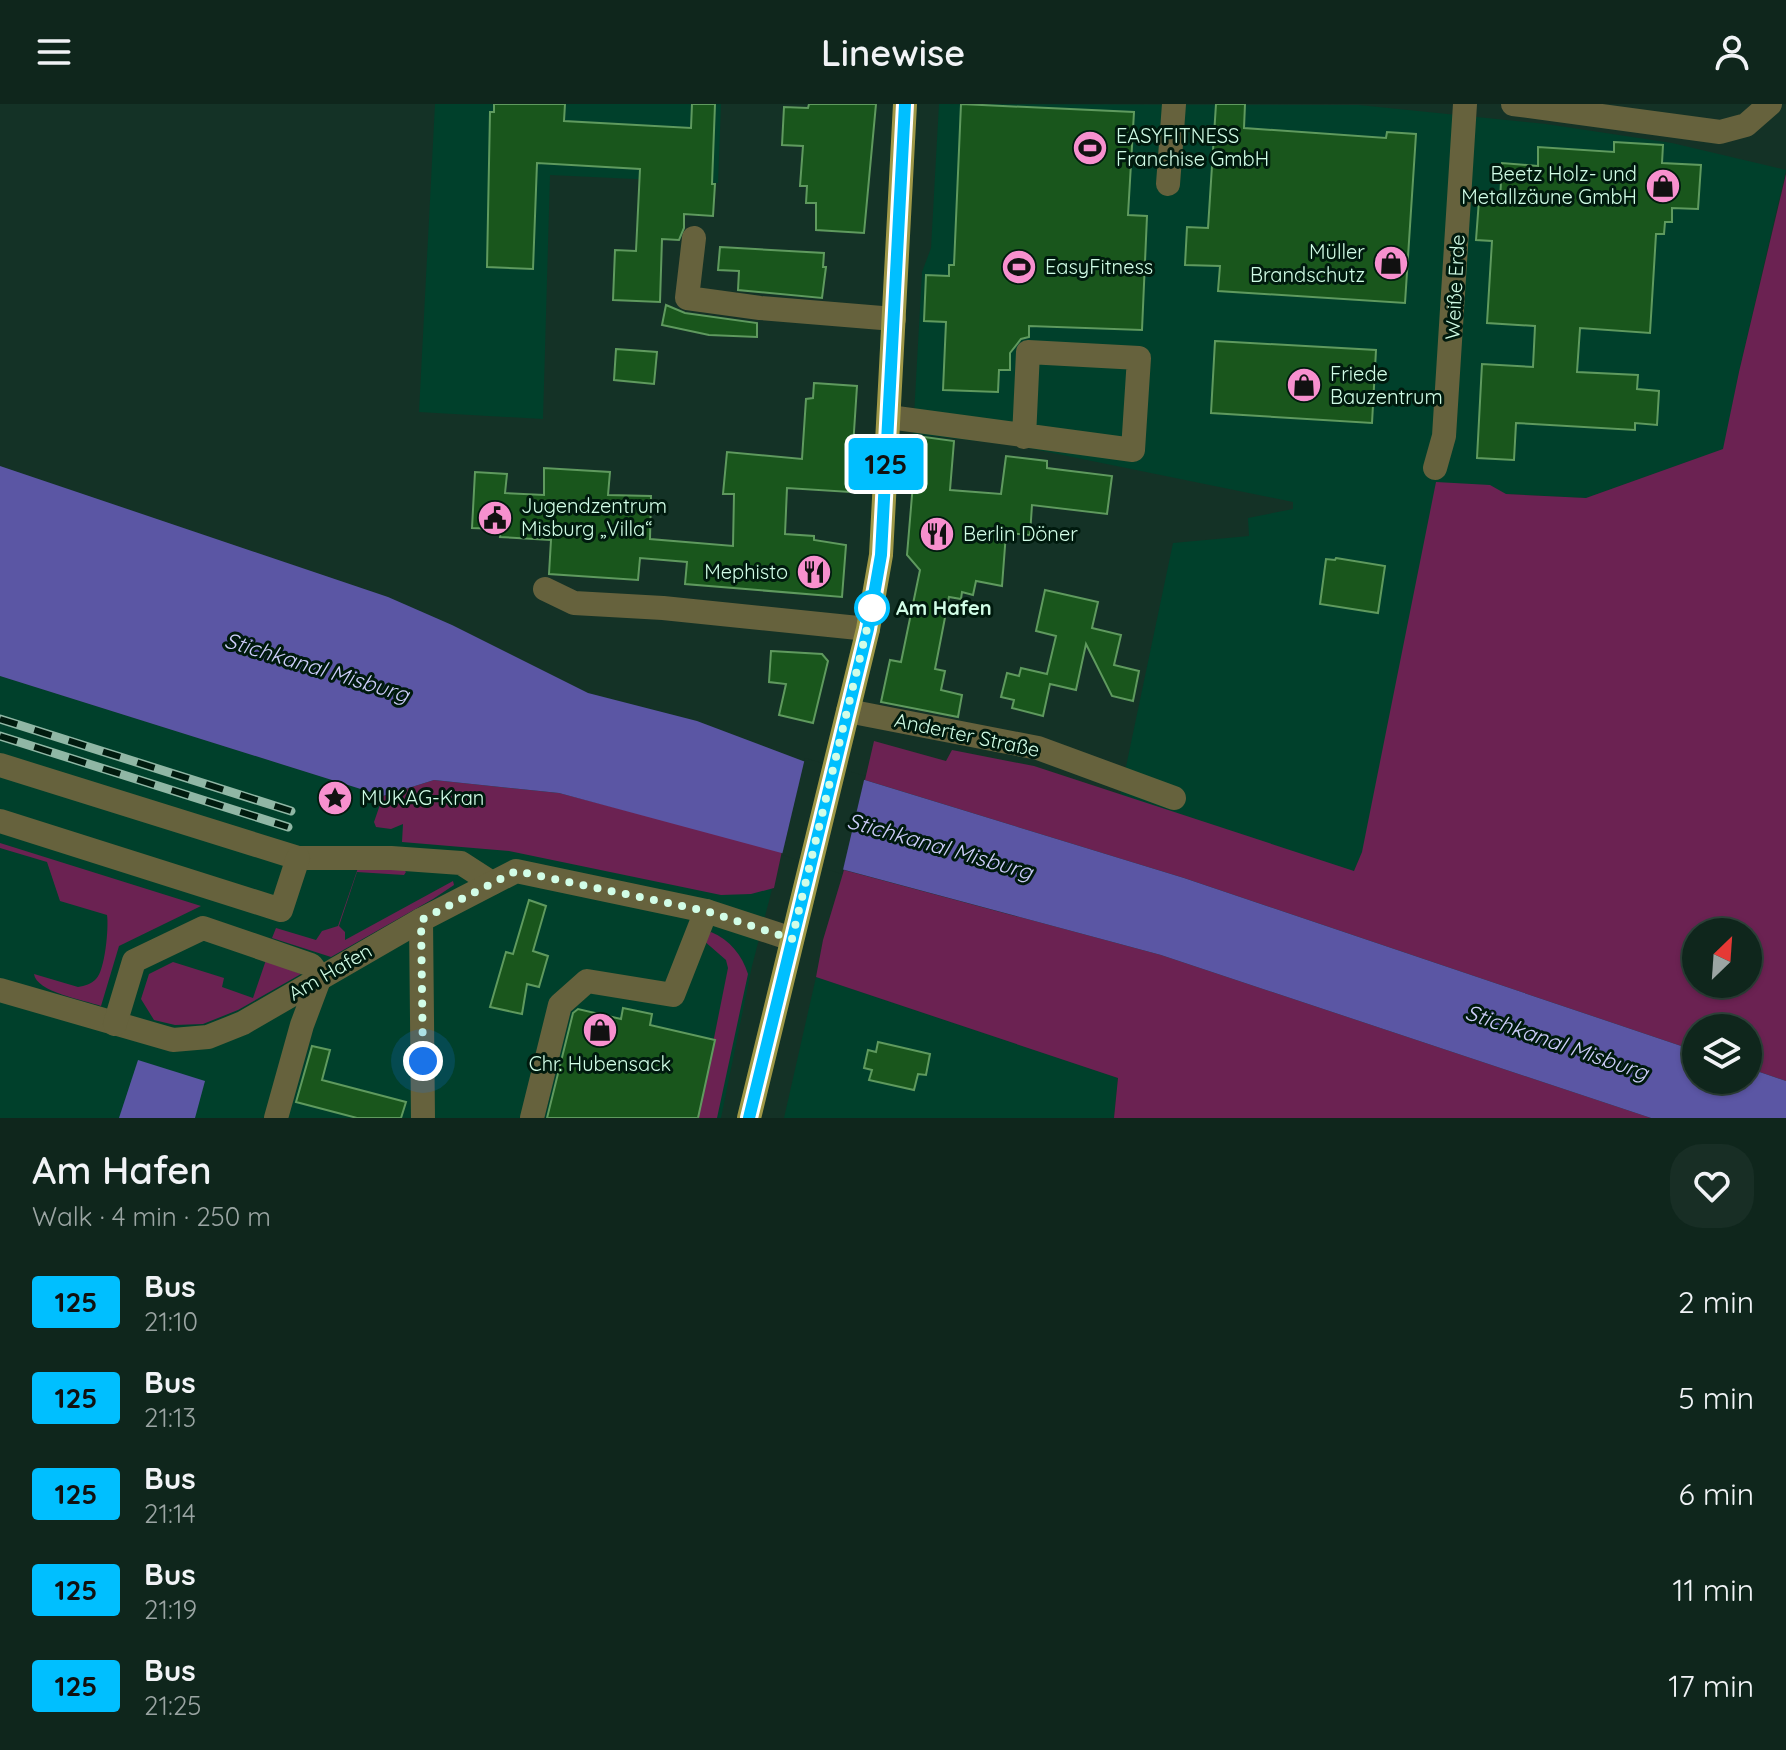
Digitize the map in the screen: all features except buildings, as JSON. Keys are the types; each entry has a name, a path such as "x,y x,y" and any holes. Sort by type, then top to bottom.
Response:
{"main road":[{"path":"749,1118 868,629 881,555 905,104"}],"street":[{"path":"1168,184 1174,104"},
{"name":"Weiße Erde","path":"1435,468 1444,436 1454,320 1465,104"},
{"path":"1513,104 1720,132 1746,125 1770,104"},
{"path":"694,238 687,298 760,308 894,319"},
{"path":"889,417 1024,437 1133,450 1139,358 1028,352 1024,437"},
{"path":"545,589 574,603 663,608 868,629"},
{"name":"Anderter Straße","path":"848,711 1038,748 1174,798"},
{"path":"0,765 298,858 391,858 461,863 492,883"},
{"path":"0,821 281,910 298,858"},
{"name":"Am Hafen","path":"0,990 173,1040 208,1037 243,1023 421,920 516,871 706,911 792,939"},
{"path":"532,1118 560,1005 587,981 673,995 706,911"},
{"path":"421,920 423,1118"},
{"path":"115,1024 134,961 203,928 311,965 320,977 302,1025 276,1118"}],"shaded area":[{"path":"435,104 721,104 718,183 550,175 543,419 419,412"},
{"path":"939,104 1359,105 1546,124 1672,143 1786,170 1724,449 1586,498 1506,494 1354,872 1120,795 1173,543 1249,536 1248,518 1293,509 1293,502 1013,445 913,434 922,272 931,248"},
{"path":"1786,174 1786,1081 1762,1073 1762,1014 1682,1014 1682,1046 1184,878 865,780 874,741 946,761 952,750 1034,766 1354,871 1362,852 1436,482 1490,485 1506,494 1586,498 1723,449"},
{"path":"0,676 383,796 434,780 559,793 782,851 752,966 721,1118 0,1118"},
{"path":"434,780 559,793 782,851 774,888 751,894 721,895 509,851 402,842 403,824 391,829 376,827 374,822 383,796"},
{"path":"0,843 201,906 119,946 101,1006 73,998 43,986 34,974 78,987 94,981 104,958 107,915 60,901 47,862 0,848"},
{"path":"358,868 406,872 404,875 357,872 339,926 345,932 345,940 453,881 454,885 331,957 272,938 276,928 316,940 322,931 338,926"},
{"path":"844,870 1161,955 1651,1118 1114,1118 1118,1078 816,977 823,940"},
{"path":"711,932 734,949 748,974 717,1118 698,1118 728,968 726,960 703,940"},
{"path":"266,960 301,974 238,1010 203,1024 175,1025 154,1020 141,999 149,974 173,962 224,978 222,987 253,998"},
{"path":"816,977 1118,1078 1114,1118 784,1118"}],"water":[{"name":"Stichkanal Misburg","path":"0,466 388,597 452,625 588,693 697,721 803,761 1184,878 1682,1046 1682,1094 1762,1094 1762,1073 1786,1081 1786,1118 1651,1118 1161,955 559,793 434,780 383,796 0,676"},
{"path":"138,1060 205,1081 195,1118 119,1118"}],"pier":[{"path":"805,758 865,776 842,874 782,855"}],"railway":[{"path":"0,719 291,811"},
{"path":"0,736 288,827"}],"bus line":[{"name":"125","path":"749,1118 868,629 881,555 905,104"}],"place":[{"name":"EASYFITNESS Franchise GmbH","path":"1090,148"},
{"name":"Beetz Holz- und Metallzäune GmbH","path":"1663,186"},
{"name":"Müller Brandschutz","path":"1391,263"},
{"name":"EasyFitness","path":"1019,267"},
{"name":"Friede Bauzentrum","path":"1304,385"},
{"name":"Jugendzentrum Misburg „Villa“","path":"495,518"},
{"name":"Berlin Döner","path":"937,534"},
{"name":"Mephisto","path":"814,572"},
{"name":"Am Hafen","path":"872,608"},
{"name":"MUKAG-Kran","path":"335,798"},
{"name":"Chr. Hubensack","path":"600,1030"}],"route":[{"path":"423,1061 421,920 516,871 706,911 792,939 872,608"}]}
